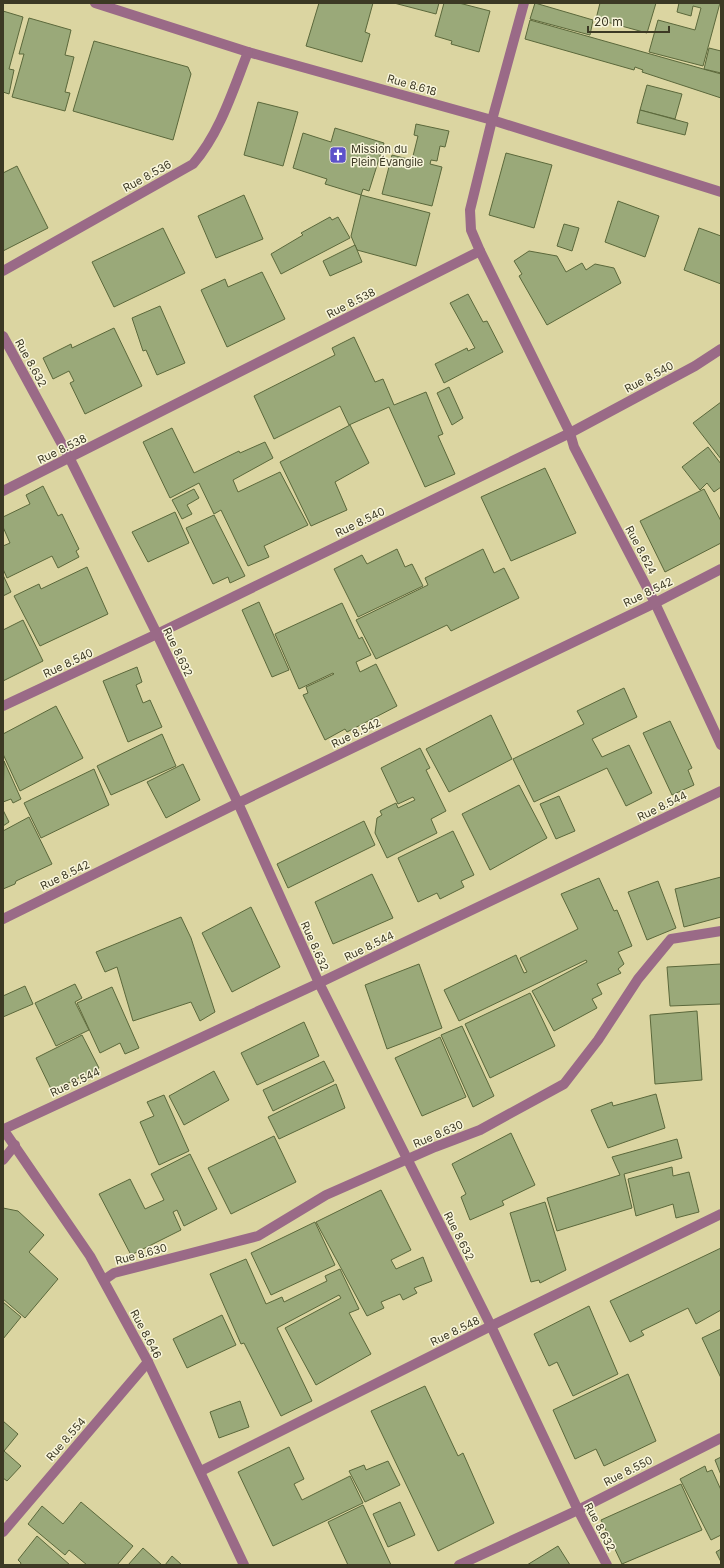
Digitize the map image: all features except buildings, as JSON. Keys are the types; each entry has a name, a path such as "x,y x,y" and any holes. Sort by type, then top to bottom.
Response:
{"street":[{"name":"Rue 8.618","path":"95,3 248,52 492,120 721,192"},
{"path":"480,251 471,230 470,210 492,120 524,3"},
{"name":"Rue 8.536","path":"3,271 193,164 204,151 214,133 248,52"},
{"name":"Rue 8.624","path":"480,251 570,433 574,447 655,603 721,744"},
{"name":"Rue 8.538","path":"3,491 70,459 480,251"},
{"name":"Rue 8.632","path":"3,336 70,459 238,803 319,983 491,1326 578,1510 607,1565"},
{"name":"Rue 8.540","path":"3,706 156,634 570,433 695,366 721,349"},
{"name":"Rue 8.542","path":"3,920 238,803 655,603 721,569"},
{"name":"Rue 8.544","path":"4,1129 319,983 721,791"},
{"name":"Rue 8.630","path":"104,1280 114,1273 258,1236 326,1195 480,1130 564,1084 598,1040 638,979 671,939 721,930"},
{"name":"Rue 8.646","path":"4,1129 90,1256 104,1280 148,1362 244,1565"},
{"path":"3,1160 15,1145"},
{"name":"Rue 8.548","path":"200,1471 491,1326 721,1214"},
{"name":"Rue 8.554","path":"3,1532 148,1362"},
{"name":"Rue 8.550","path":"459,1565 578,1510 721,1438"}],"place":[{"name":"Mission du Plein Évangile","path":"338,155"}]}
